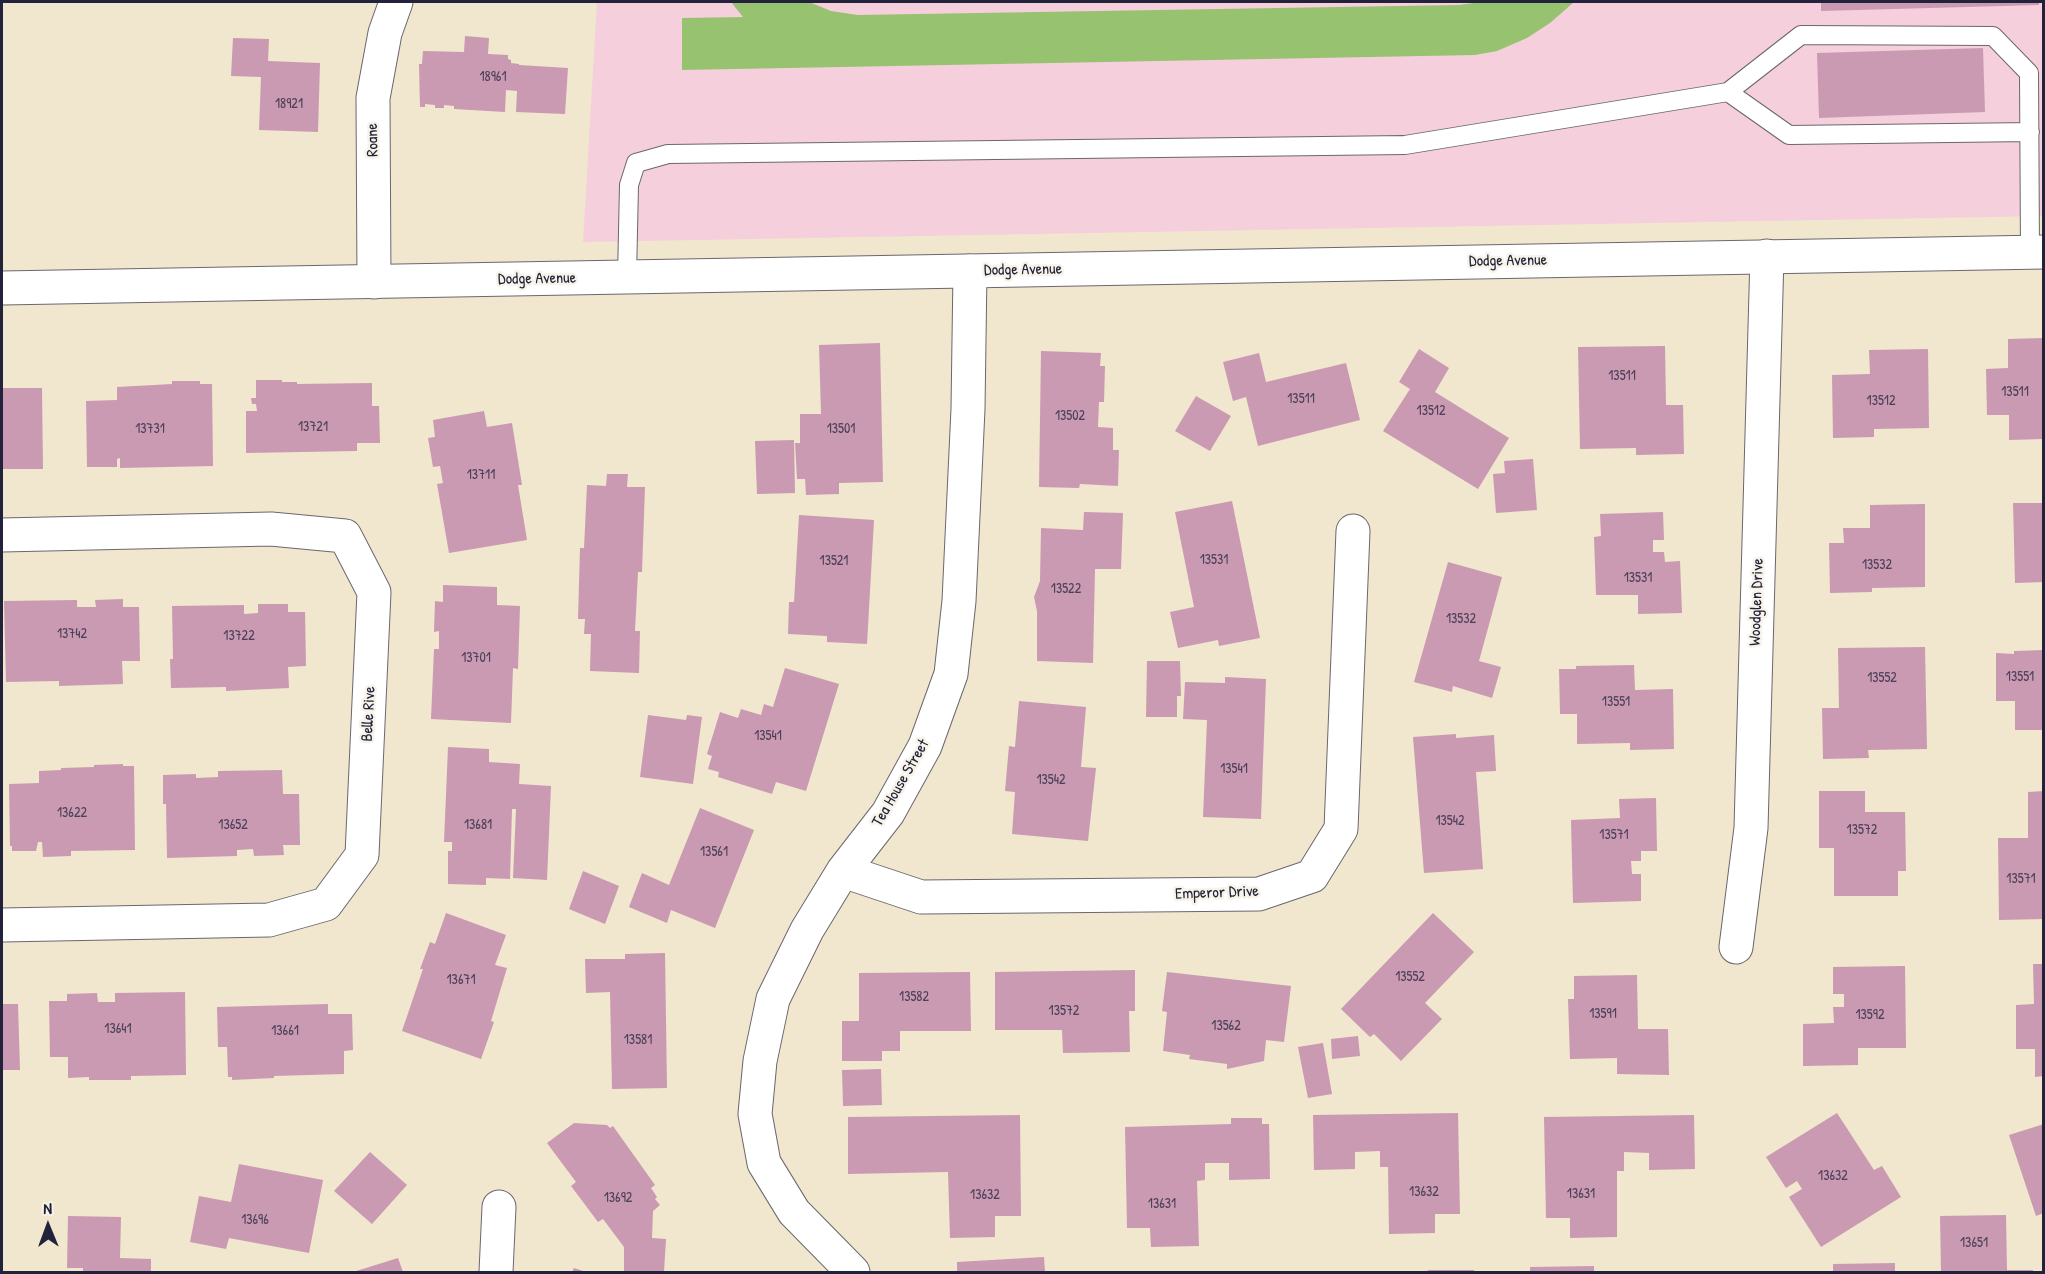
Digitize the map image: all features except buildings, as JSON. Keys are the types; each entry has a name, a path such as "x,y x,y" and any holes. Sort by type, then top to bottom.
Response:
{"street":[{"name":"Roane","path":"374,282 373,98 385,33 396,2"},
{"name":"Dodge Avenue","path":"2,288 2037,252"},
{"name":"Woodglen Drive","path":"1736,947 1751,828 1767,256"},
{"name":"Tea House Street","path":"853,1272 794,1212 764,1163 755,1114 760,1061 772,999 807,930 843,871 888,813 925,746 951,674 959,590 968,409 970,271"},
{"name":"Belle Rive","path":"2,535 271,529 345,536 374,592 362,855 326,904 269,920 2,925"},
{"name":"Emperor Drive","path":"843,871 921,897 1259,894 1312,876 1341,829 1353,531"},
{"path":"496,1272 499,1208"}],"lane":[{"path":"627,278 629,185 636,163 668,154 1405,145 1728,92 1801,35 1993,36 2036,68 2031,132 2037,252"},
{"path":"1728,92 1789,135 2031,132"}],"shaded area":[{"path":"597,2 2043,2 2043,216 583,242"}],"green space":[{"path":"731,2 809,2 831,11 858,15 1574,2 1550,23 1527,38 1497,51 1475,55 682,70 682,18 743,17"}]}
